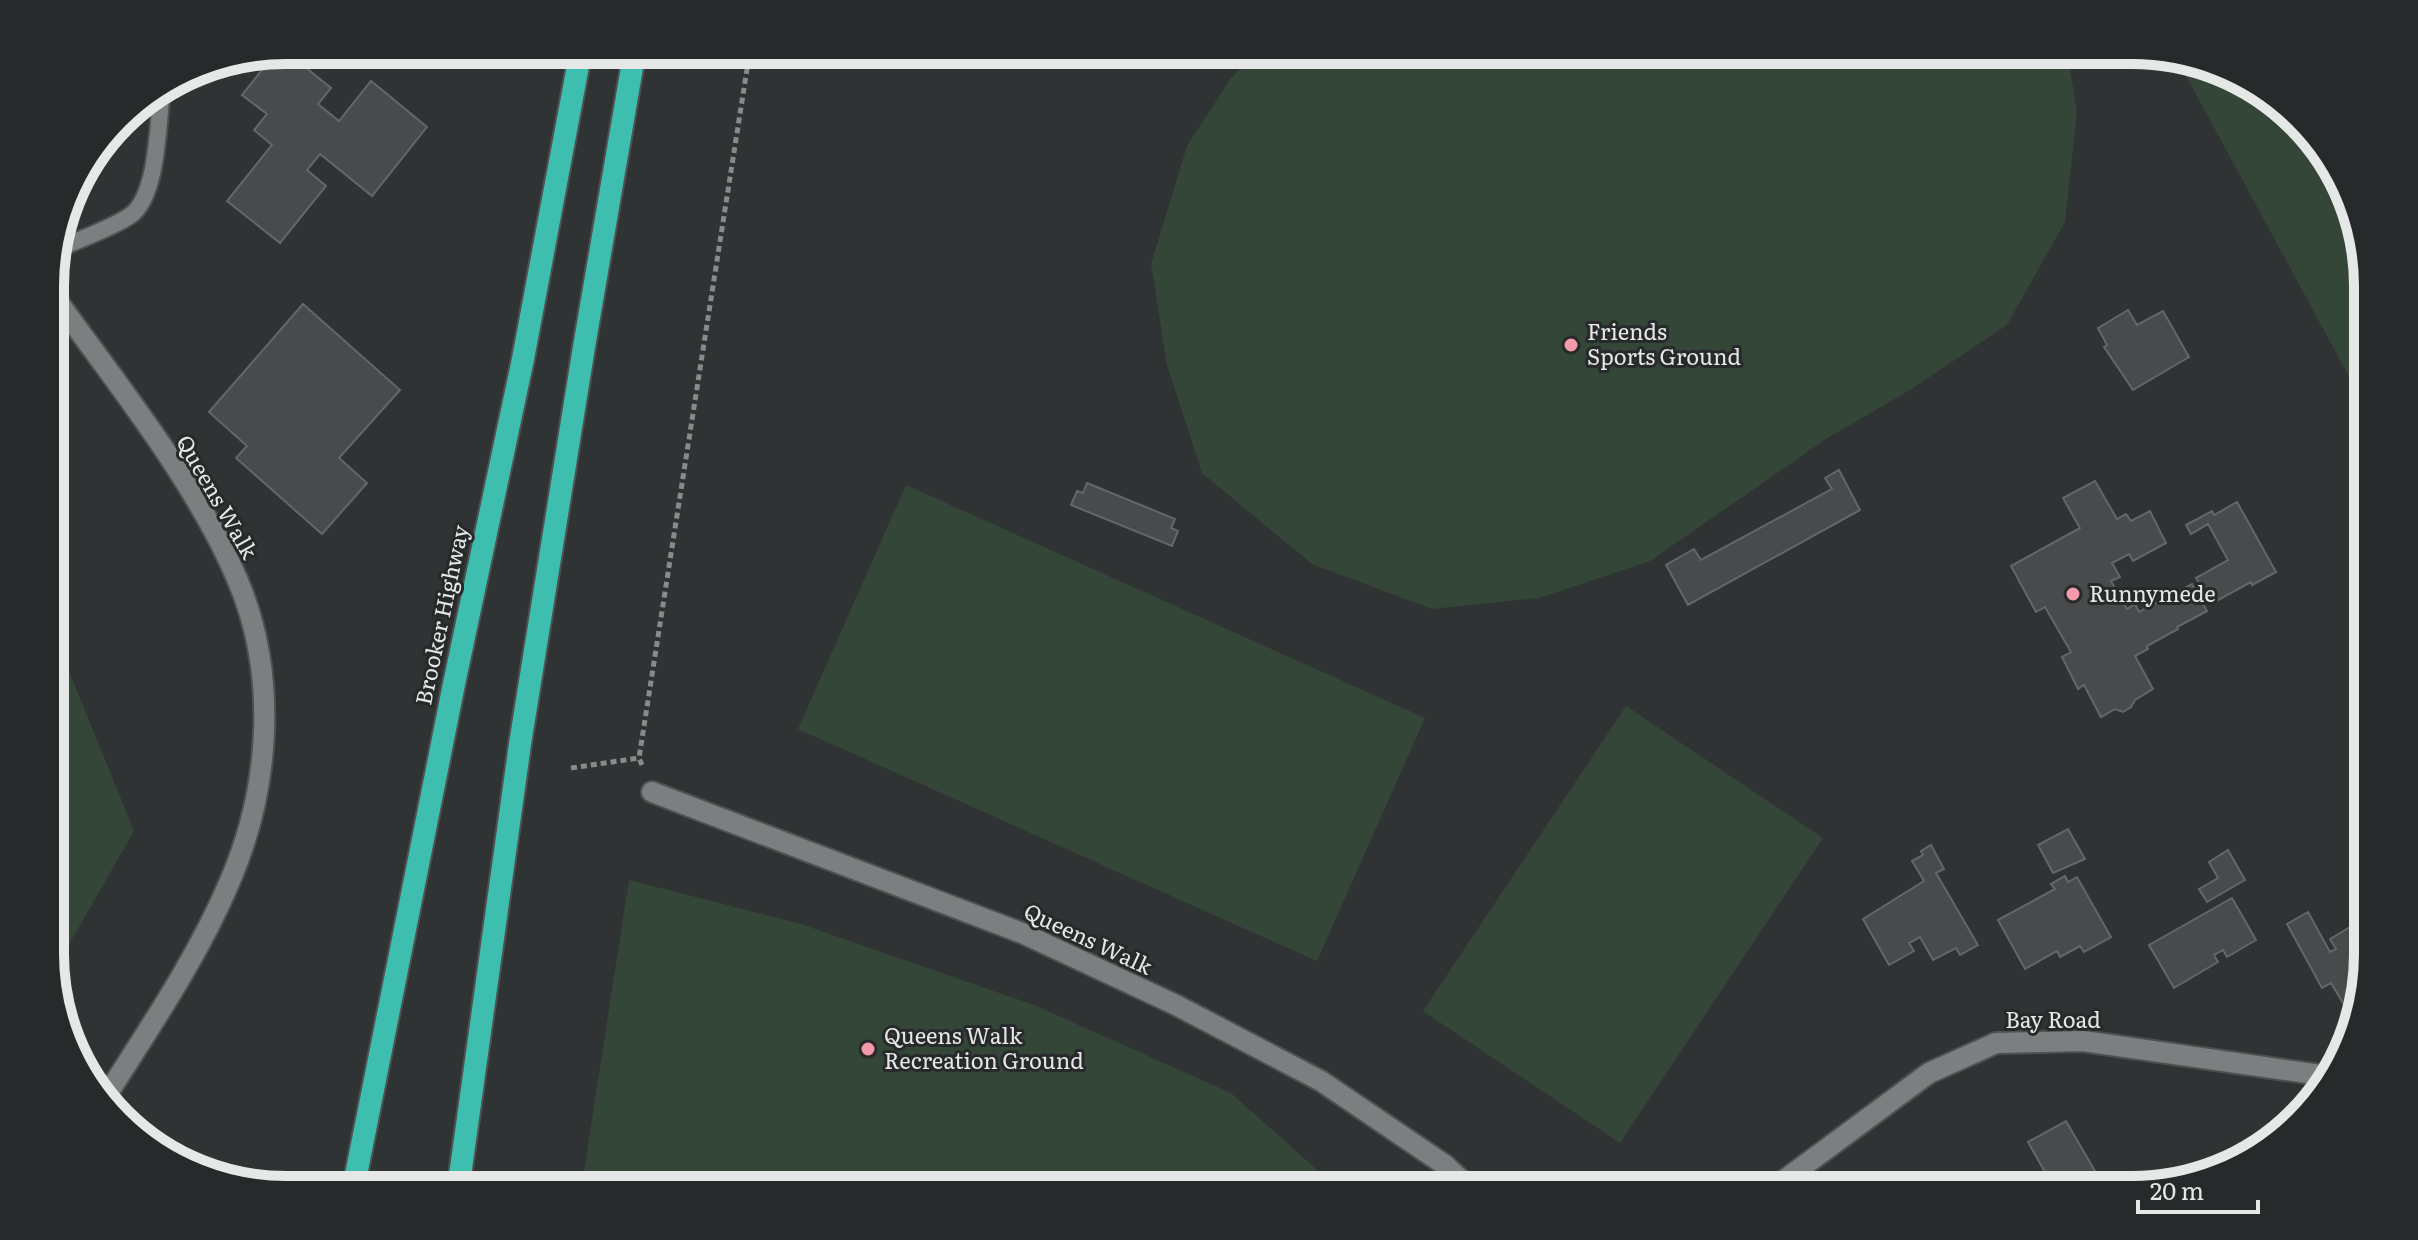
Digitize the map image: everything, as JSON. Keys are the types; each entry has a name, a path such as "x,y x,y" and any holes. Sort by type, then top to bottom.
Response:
{"highway":[{"name":"Brooker Highway","path":"356,1176 523,359 578,64"},
{"path":"460,1176 520,744 633,64"}],"street":[{"name":"Queens Walk","path":"64,310 153,435 208,522 238,582 255,635 263,692 263,756 256,800 230,881 200,943 110,1089"},
{"name":"Queens Walk","path":"652,792 1022,933 1176,1005 1321,1081 1457,1176"},
{"name":"Bay Road","path":"1790,1176 1929,1073 1996,1043 2083,1041 2318,1075"}],"lane":[{"path":"69,244 131,215 144,201 150,181 160,103"}],"path":[{"path":"652,792 639,758 748,64"},
{"path":"571,768 639,758"}],"green space":[{"name":"Friends Sports Ground","path":"1246,64 2069,64 2077,112 2065,222 2007,325 1910,390 1826,439 1650,561 1539,598 1432,609 1312,564 1202,473 1167,365 1151,264 1187,146 1231,78"},
{"path":"2183,70 2230,87 2255,101 2289,129 2324,175 2337,201 2352,257 2354,386"},
{"path":"906,485 1425,718 1317,961 798,729"},
{"path":"64,659 134,831 64,953"},
{"path":"1626,706 1823,838 1620,1143 1423,1011"},
{"name":"Queens Walk Recreation Ground","path":"629,880 801,924 1034,1005 1231,1093 1324,1176 583,1176"}],"building":[{"path":"301,64 331,88 318,104 339,121 371,81 427,127 372,196 320,154 307,170 326,186 280,243 227,201 272,145 254,130 267,114 242,95 266,65"},
{"path":"303,304 400,390 339,458 367,483 322,534 236,458 247,446 209,412"},
{"path":"2128,310 2137,325 2163,311 2189,357 2133,390 2104,347 2107,345 2098,328"},
{"path":"1839,470 1860,510 1688,605 1666,565 1694,549 1701,560 1832,489 1825,478"},
{"name":"Runnymede","path":"2095,481 2117,519 2126,514 2131,521 2150,511 2166,543 2133,561 2129,554 2112,563 2120,577 2111,581 2127,609 2135,604 2139,612 2192,584 2207,611 2135,656 2153,689 2123,712 2115,709 2101,717 2084,685 2078,689 2062,657 2071,652 2045,607 2036,612 2011,566 2080,528 2063,498"},
{"path":"1087,483 1175,519 1171,528 1178,531 1172,546 1071,505 1077,491 1083,493"},
{"path":"2237,502 2276,572 2211,604 2196,578 2228,560 2208,524 2191,534 2186,525"},
{"path":"2068,829 2085,859 2053,873 2038,845"},
{"path":"1931,845 1944,869 1936,873 1978,945 1960,955 1956,948 1933,960 1920,937 1909,943 1914,951 1889,965 1863,919 1924,881 1912,861 1923,855 1921,851"},
{"path":"2228,850 2245,880 2207,902 2199,889 2218,878 2209,862"},
{"path":"2065,876 2068,882 2077,877 2111,937 2084,952 2080,946 2060,957 2057,951 2025,969 1998,920 2055,889 2051,884"},
{"path":"2232,898 2256,940 2227,957 2223,950 2214,955 2218,962 2174,988 2149,945"},
{"path":"2308,912 2330,952 2336,949 2330,939 2354,925 2349,999 2343,1003 2331,983 2322,988 2287,924"},
{"path":"2066,1121 2098,1176 2047,1176 2028,1142"}],"place":[{"name":"Friends Sports Ground","path":"1571,345"},
{"name":"Runnymede","path":"2073,594"},
{"name":"Queens Walk Recreation Ground","path":"868,1049"}]}
